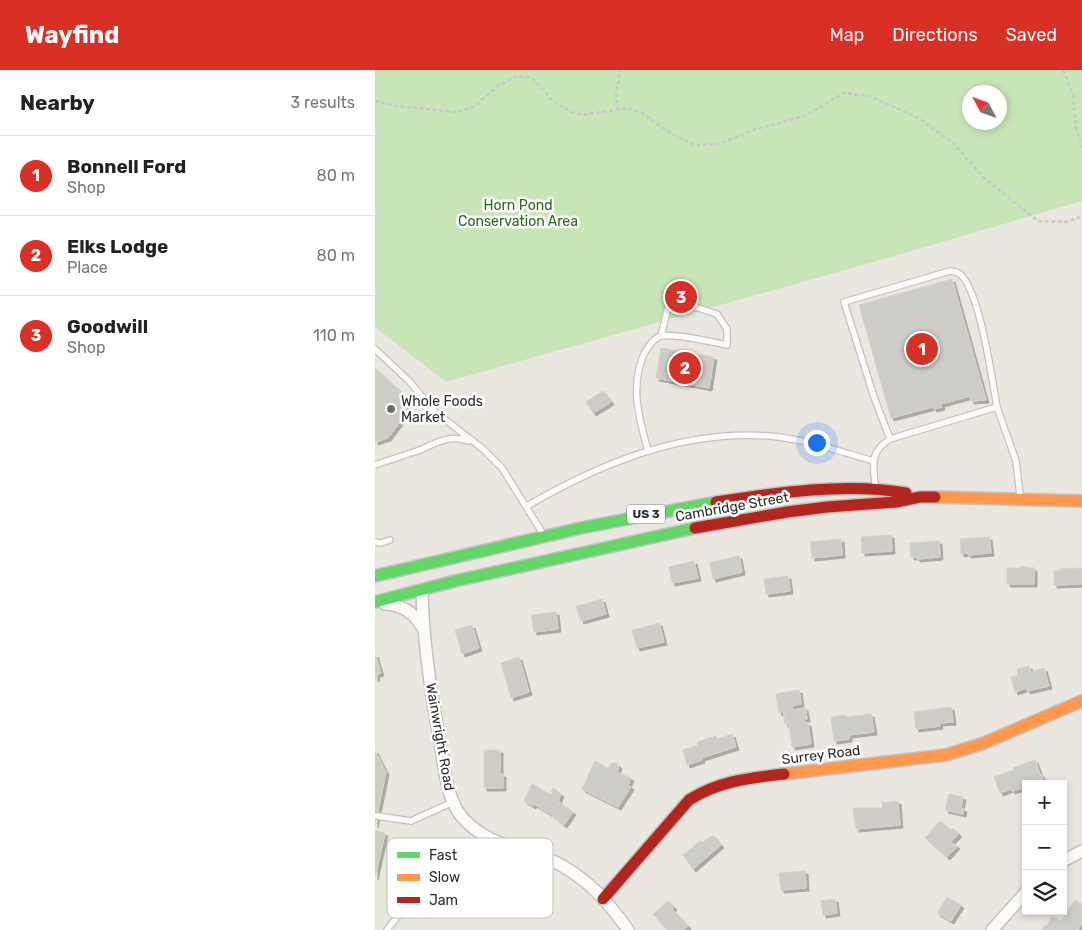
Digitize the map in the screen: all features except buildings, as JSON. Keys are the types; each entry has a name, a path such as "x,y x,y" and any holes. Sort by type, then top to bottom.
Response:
{"main road":[{"name":"Cambridge Street","path":"375,604 455,581 645,514 741,498 850,488 885,489 920,497 1082,502"},
{"name":"Cambridge Street","path":"375,576 795,511 896,502 920,497"},
{"name":"Surrey Road","path":"603,899 689,800 716,784 739,779 946,755 984,743 1082,701"}],"street":[{"name":"Wainwright Road","path":"422,590 423,629 436,724 447,785 460,814 477,831 488,838"},
{"path":"375,604 403,607 415,616 423,629"},
{"path":"1067,859 1082,851"},
{"name":"Wainwright Road","path":"553,861 592,886 628,930"},
{"path":"992,930 1022,896"}],"lane":[{"path":"890,439 874,397 844,302 950,271 960,274 973,297 988,352 997,407 1016,460 1021,500"},
{"path":"648,451 638,410 636,383 642,359 652,342 661,336 673,336 727,345 727,329 717,314 670,299 661,336"},
{"path":"375,349 410,382 434,411 503,468 527,506 548,549"},
{"path":"875,489 873,461 876,452 890,439 997,407"},
{"path":"527,506 581,477 622,460 648,451 707,438 770,436 801,441 873,461"},
{"path":"375,465 443,440 459,438 472,442"},
{"path":"375,542 381,543 390,540"},
{"path":"377,816 411,821 453,802"},
{"path":"387,930 397,918"}],"path":[{"path":"618,110 616,98 619,70"},
{"path":"1063,70 1073,95 1076,128 1082,147"},
{"path":"375,102 459,112 473,107 498,86 517,76 531,78 552,100 571,112 583,115 628,108 642,113 672,134 695,145 719,144 756,129 805,116 844,92 870,96 920,119 953,142 983,177 1038,221 1067,222 1082,216"}],"green space":[{"name":"Horn Pond Conservation Area","path":"375,70 1082,70 1082,201 884,259 446,382 375,327"}],"traffic: fast":[{"path":"375,576 581,528 716,502"},
{"path":"375,602 455,581 695,528"}],"traffic: slow":[{"path":"935,497 1082,501"},
{"path":"784,774 946,755 984,743 1082,701"}],"traffic: jam":[{"path":"716,502 811,490 860,488 906,493"},
{"path":"695,528 787,512 896,502 920,497 935,497"},
{"path":"603,899 689,800 723,784 784,774"}],"place":[{"name":"Goodwill","path":"681,297"},
{"name":"Bonnell Ford","path":"922,349"},
{"name":"Elks Lodge","path":"685,368"},
{"name":"Whole Foods Market","path":"391,409"}]}
